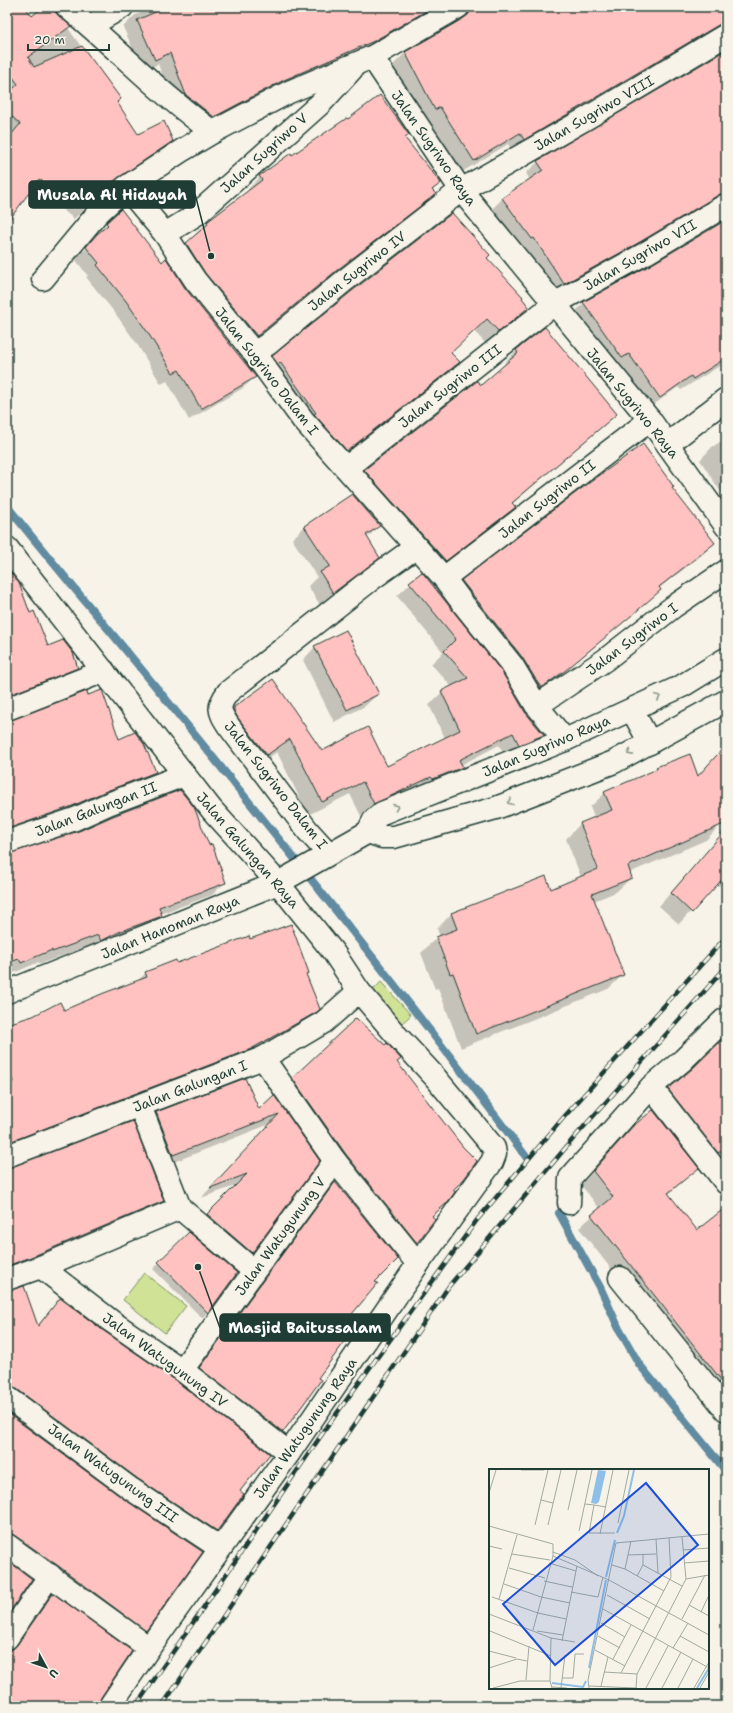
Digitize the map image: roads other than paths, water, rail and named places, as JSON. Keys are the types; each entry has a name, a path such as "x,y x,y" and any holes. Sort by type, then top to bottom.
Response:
{"street":[{"path":"66,7 90,26 187,114 213,132"},
{"path":"90,26 122,7"},
{"path":"43,279 97,214 126,188 181,151 213,132 289,92 364,60 458,7"},
{"name":"Jalan Sugriwo VIII","path":"461,190 587,118 726,35"},
{"name":"Jalan Sugriwo Raya","path":"364,60 461,190 650,420 726,526"},
{"name":"Jalan Sugriwo V","path":"165,234 197,214 321,103 364,60"},
{"name":"Jalan Sugriwo Dalam I","path":"126,188 165,234 195,280 254,353 303,420 444,578 512,665 536,705 565,740"},
{"name":"Jalan Sugriwo IV","path":"254,353 268,344 344,281 461,190"},
{"name":"Jalan Sugriwo VII","path":"554,304 646,253 726,204"},
{"name":"Jalan Sugriwo III","path":"346,468 554,304"},
{"path":"668,444 726,399"},
{"name":"Jalan Sugriwo II","path":"444,578 650,420"},
{"name":"Jalan Sugriwo Dalam I","path":"328,855 228,726 220,712 220,705 228,692 318,623 373,578 416,547"},
{"name":"Jalan Galungan Raya","path":"7,548 15,573 104,671 212,810 282,881 334,953 359,991 397,1036 435,1077 494,1148"},
{"name":"Jalan Sugriwo I","path":"536,705 605,660 673,607 726,571"},
{"name":"Jalan Sugriwo Raya","path":"328,855 368,832 374,820 382,813 565,740 682,686 726,660"},
{"path":"7,708 104,671"},
{"path":"682,686 703,714"},
{"path":"368,832 382,837 394,837 496,808 614,762 726,701"},
{"path":"632,710 650,743"},
{"name":"Jalan Galungan II","path":"7,842 75,819 184,775"},
{"name":"Jalan Hanoman Raya","path":"7,992 282,881 328,855"},
{"name":"Jalan Galungan I","path":"7,1156 263,1058 324,1022 359,991"},
{"path":"569,1203 570,1178 651,1087 683,1060 724,1020 726,1022"},
{"name":"Jalan Watugunung V","path":"263,1058 335,1161 418,1264"},
{"path":"651,1087 726,1183"},
{"path":"140,1106 180,1208 254,1271"},
{"name":"Jalan Watugunung Raya","path":"110,1706 149,1648 289,1453 418,1264 492,1162 495,1154 494,1148"},
{"name":"Jalan Watugunung V","path":"182,1370 335,1161"},
{"path":"7,1279 41,1267 180,1208"},
{"name":"Jalan Watugunung IV","path":"41,1267 111,1321 182,1370 289,1453"},
{"path":"620,1278 726,1410"},
{"name":"Jalan Watugunung III","path":"7,1397 131,1489 220,1548"},
{"path":"7,1545 149,1648"},
{"path":"7,1638 50,1575"}],"waterway":[{"path":"7,506 151,681 389,977 527,1158"},
{"path":"559,1213 600,1287 619,1329 639,1364 726,1471"}],"railway":[{"path":"136,1706 329,1424 477,1220 564,1117 726,937"},
{"path":"162,1706 449,1286 573,1139 726,967"}],"place":[{"name":"Musala Al Hidayah","path":"211,256"},
{"name":"Masjid Baitussalam","path":"198,1267"}]}
